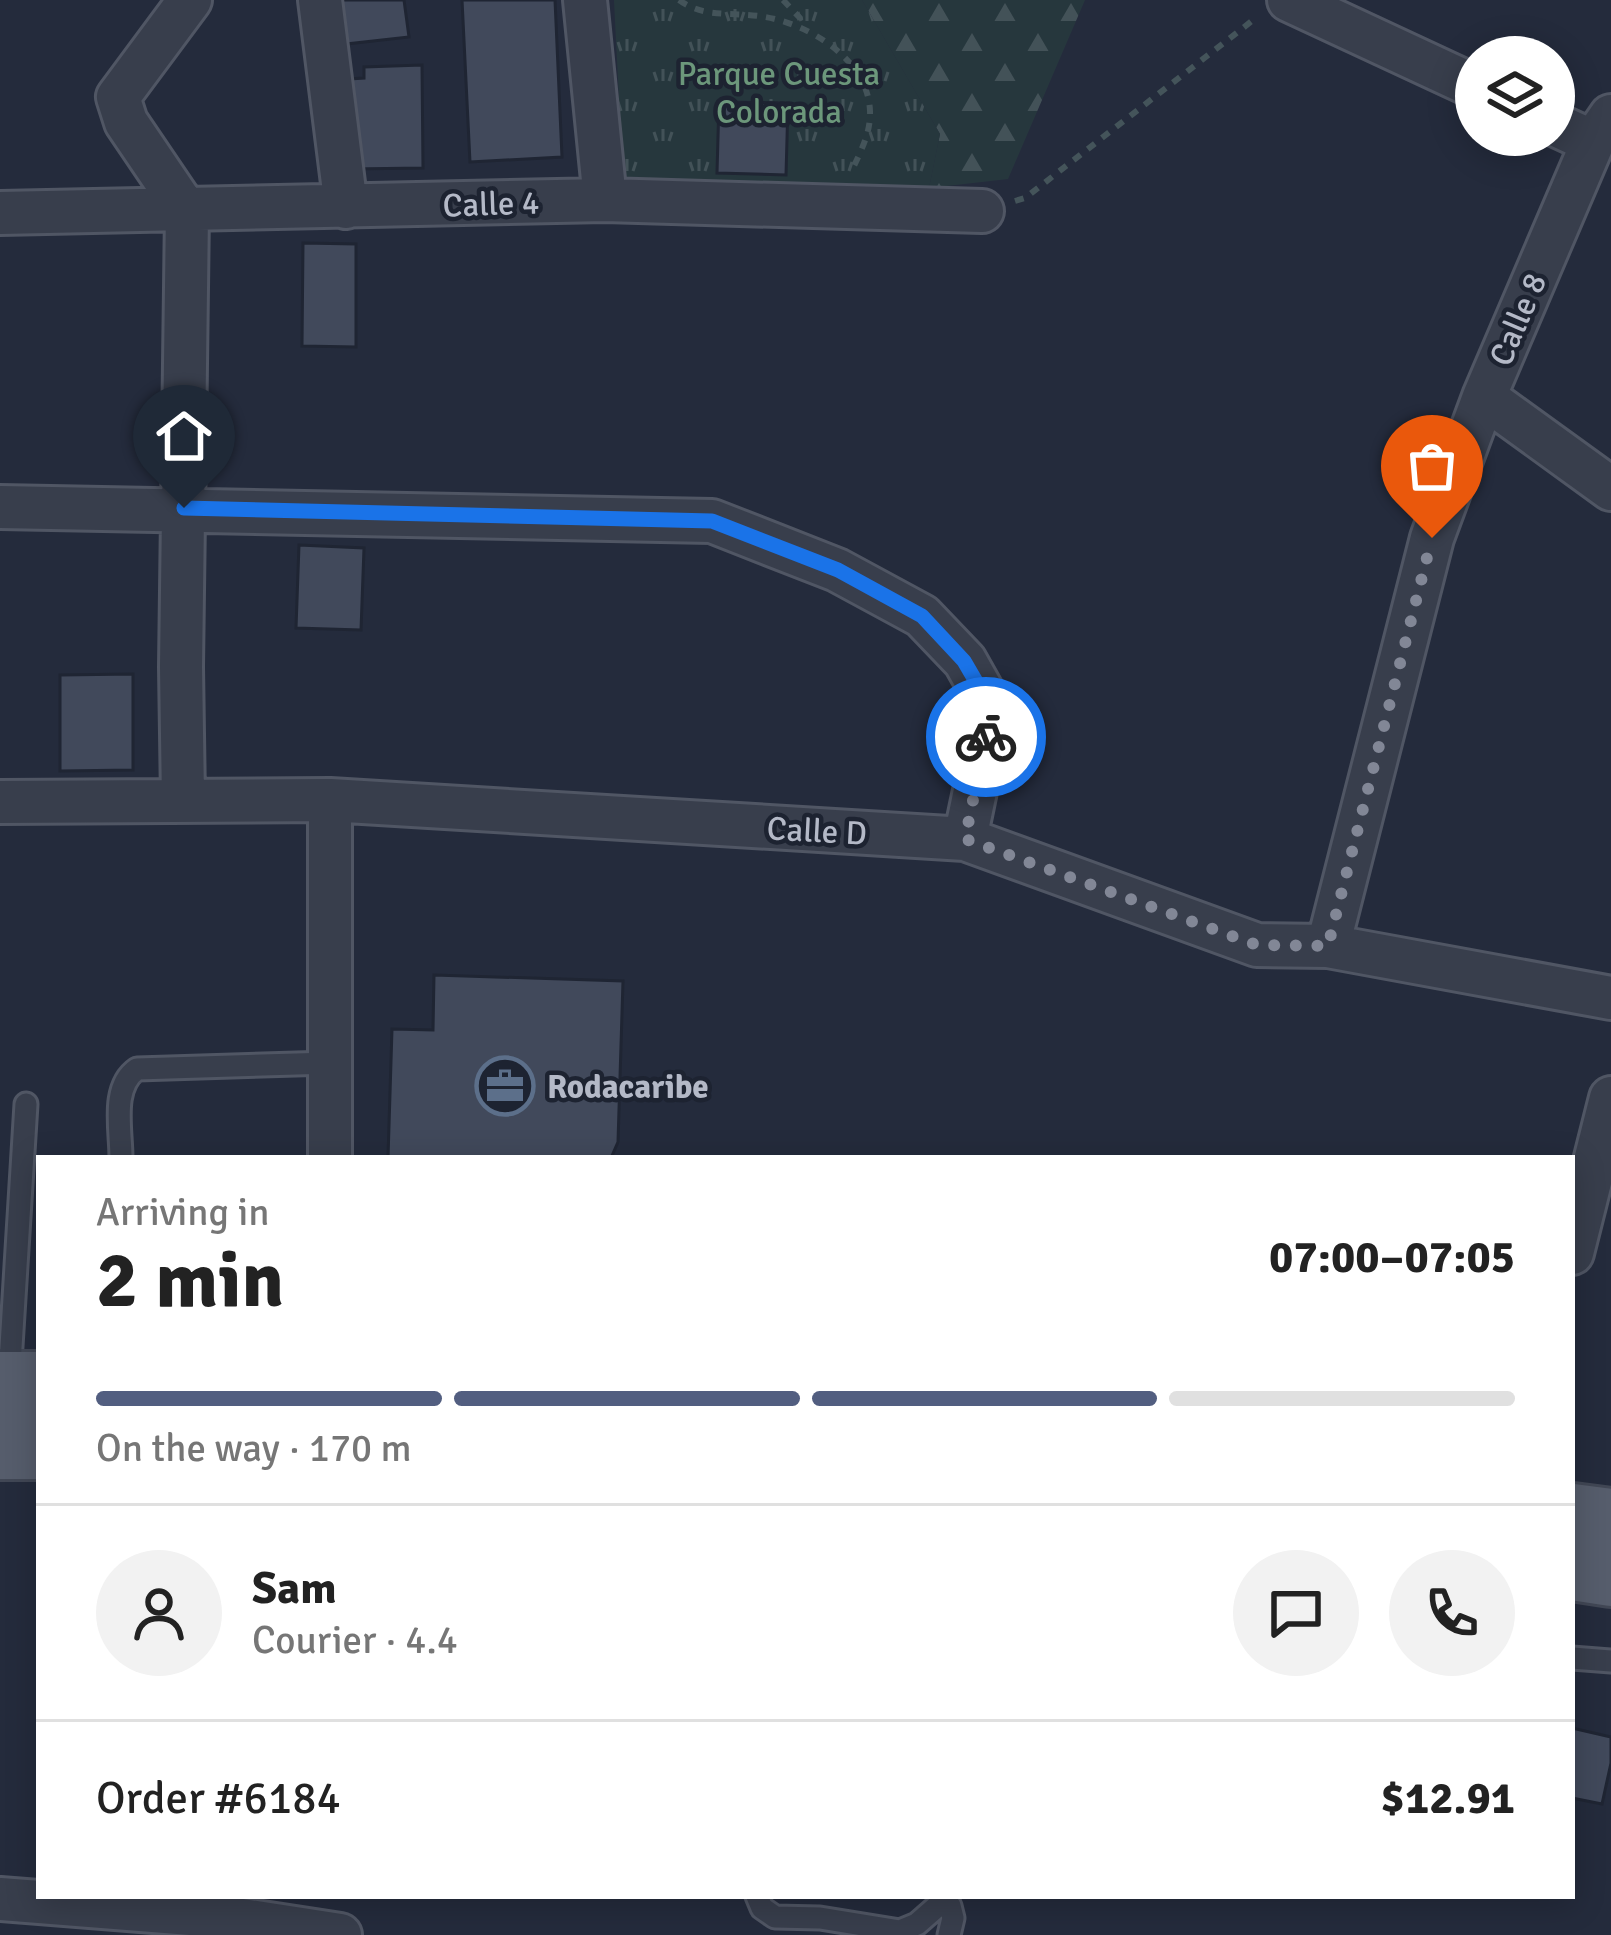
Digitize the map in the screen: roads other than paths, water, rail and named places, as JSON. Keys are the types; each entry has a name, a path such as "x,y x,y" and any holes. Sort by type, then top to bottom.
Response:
{"main road":[{"path":"12,1400 36,1441"},
{"path":"1575,1516 1611,1522"},
{"path":"1575,1567 1611,1573"}],"street":[{"path":"183,800 188,212 126,122 118,97 190,0"},
{"path":"320,0 346,207"},
{"path":"585,0 605,200"},
{"path":"1275,7 1455,79"},
{"name":"Calle 8","path":"1328,946 1432,538 1484,398 1602,129"},
{"name":"Calle 4","path":"0,213 605,200 982,211"},
{"path":"1484,398 1611,489"},
{"path":"0,507 712,521 838,570 922,616 964,661 992,709 965,839"},
{"path":"330,800 330,1155"},
{"name":"Calle D","path":"0,802 330,800 965,839 1257,945 1328,946 1611,998"},
{"path":"1575,1241 1611,1098"},
{"path":"0,1899 108,1921 216,1916 340,1935"}],"lane":[{"path":"121,1155 120,1092 125,1077 136,1069 330,1063"},
{"path":"12,1400 26,1104"},
{"path":"1575,1658 1611,1660"},
{"path":"758,1899 775,1917 820,1918 900,1931 916,1924 928,1902 941,1903 950,1906 949,1935"}],"place":[{"name":"Rodacaribe","path":"505,1086"}],"park label":[{"name":"Parque Cuesta Colorada","path":"779,92"}]}
